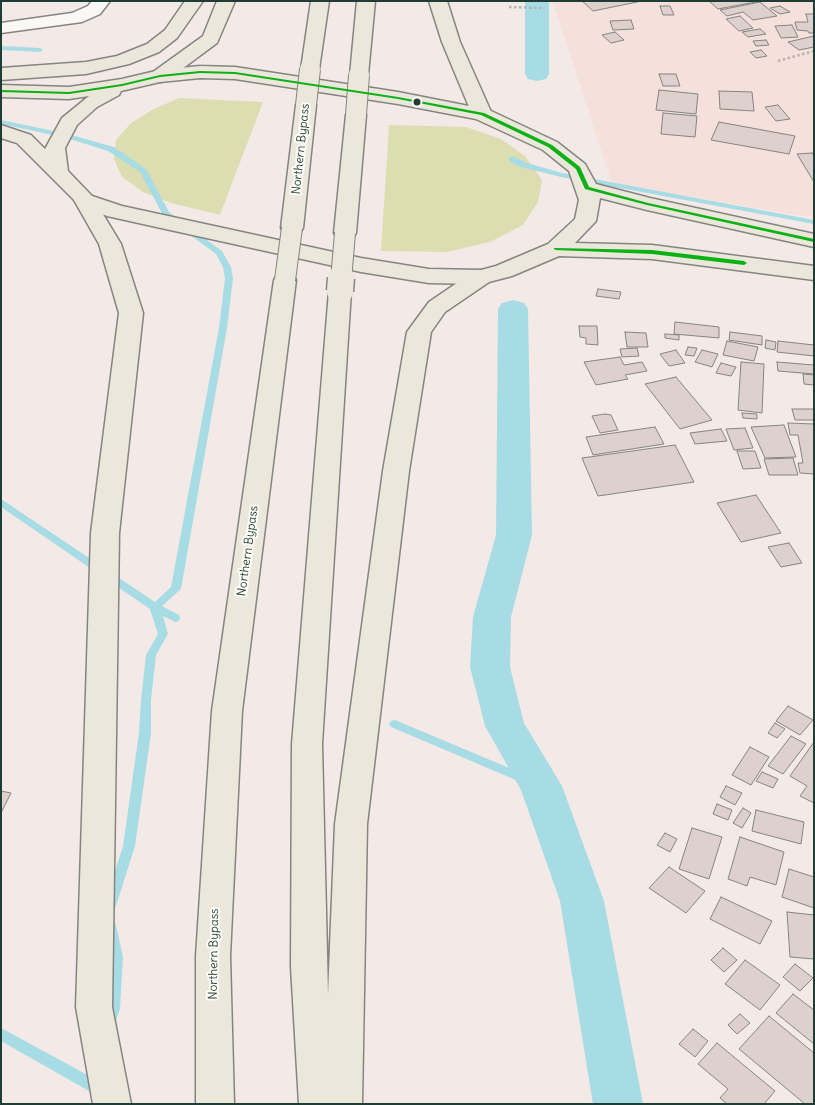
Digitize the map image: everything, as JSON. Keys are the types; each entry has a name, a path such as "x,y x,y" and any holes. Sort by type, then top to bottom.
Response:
{"main road":[{"path":"1,74 86,68 122,60 153,48 171,34 194,1"},
{"path":"160,76 211,39 226,1"},
{"name":"Northern Bypass","path":"216,1104 213,956 227,711 292,228 310,69 320,1"},
{"path":"318,1104 310,967 307,744 340,291 366,1"},
{"path":"438,1 451,42 482,114"},
{"path":"1,90 19,93 69,93 122,85 160,76 200,72 235,73 398,98 482,114 550,146 578,168 590,200 585,221 556,249 504,271 481,277 429,276 361,265 152,220 85,200"},
{"path":"58,174 55,148 69,122 90,103 122,85"},
{"path":"1,131 24,139 85,200 110,244 131,314 105,533 94,1007 112,1104"},
{"path":"587,188 647,204 814,240"},
{"path":"556,249 652,252 814,273"},
{"path":"343,1104 351,824 397,462 420,332 437,307 481,277"}],"lane":[{"path":"1,28 76,18 94,10 101,1"}],"path":[{"path":"509,7 542,8"},
{"path":"778,61 814,50"}],"shaded area":[{"path":"814,1 814,218 612,183 553,2"}],"green space":[{"path":"179,98 263,102 220,215 171,203 143,192 122,177 114,159 116,140 131,123 152,110"},
{"path":"389,125 466,127 501,139 525,156 542,180 538,202 523,225 490,242 447,252 381,251"}],"building":[{"path":"582,1 642,1 593,11"},
{"path":"709,1 761,1 718,9"},
{"path":"760,2 777,16 753,20 743,12 727,16 720,10"},
{"path":"660,6 670,6 674,15 663,15"},
{"path":"780,6 790,12 780,14 770,8"},
{"path":"806,14 814,14 814,33 797,30 795,22 808,22"},
{"path":"740,16 753,28 739,31 726,19"},
{"path":"631,20 634,29 613,30 610,21"},
{"path":"792,25 798,37 781,38 775,26"},
{"path":"760,29 766,34 748,37 742,32"},
{"path":"615,32 624,40 611,43 602,35"},
{"path":"814,36 814,47 799,50 788,42"},
{"path":"766,40 769,45 756,46 753,41"},
{"path":"761,50 767,56 756,58 750,52"},
{"path":"659,74 676,74 680,86 663,86"},
{"path":"659,90 698,94 696,114 656,110"},
{"path":"719,91 752,92 754,111 720,109"},
{"path":"778,105 790,119 776,121 765,107"},
{"path":"663,113 697,116 695,137 661,134"},
{"path":"719,122 795,136 789,154 711,140"},
{"path":"812,153 814,156 814,182 797,154"},
{"path":"598,289 621,292 619,299 596,296"},
{"path":"675,322 719,327 719,338 674,334"},
{"path":"579,326 597,326 598,345 586,344 586,338 580,337"},
{"path":"625,332 646,333 648,347 627,347"},
{"path":"730,332 762,336 762,345 729,340"},
{"path":"665,334 679,335 679,340 665,338"},
{"path":"766,340 776,342 775,350 765,348"},
{"path":"727,341 758,347 754,361 723,355"},
{"path":"778,341 814,345 814,356 777,352"},
{"path":"688,347 697,348 694,356 685,355"},
{"path":"637,348 639,356 622,357 620,349"},
{"path":"676,350 685,363 669,366 660,354"},
{"path":"702,350 718,354 712,367 695,362"},
{"path":"620,357 624,365 642,362 647,371 625,375 628,379 596,385 584,362"},
{"path":"741,362 764,364 762,413 738,410"},
{"path":"777,362 814,365 814,374 778,371"},
{"path":"721,363 736,367 731,376 716,373"},
{"path":"803,374 814,375 814,385 804,384"},
{"path":"676,377 712,420 680,429 645,384"},
{"path":"792,409 814,409 814,420 795,420"},
{"path":"742,413 757,414 757,419 743,418"},
{"path":"611,415 618,430 600,433 592,416"},
{"path":"788,423 814,424 814,474 800,473 798,463 803,463 798,435 790,435"},
{"path":"784,425 796,457 765,458 751,427"},
{"path":"655,427 664,444 593,455 586,437"},
{"path":"745,428 753,448 734,450 726,429"},
{"path":"721,429 727,441 695,444 690,433"},
{"path":"675,445 694,482 598,496 582,458"},
{"path":"737,451 755,451 761,468 743,469"},
{"path":"793,458 798,475 769,475 764,459"},
{"path":"756,495 781,533 741,542 717,503"},
{"path":"789,543 802,563 781,567 768,547"},
{"path":"788,706 813,720 800,735 776,721"},
{"path":"775,723 785,729 777,738 768,733"},
{"path":"791,736 806,744 783,774 768,766"},
{"path":"814,742 814,803 800,796 807,786 790,776"},
{"path":"750,747 769,757 751,785 732,775"},
{"path":"762,772 778,779 773,788 756,781"},
{"path":"726,786 742,793 735,805 720,797"},
{"path":"1,791 11,793 1,813"},
{"path":"717,804 732,810 728,820 713,814"},
{"path":"743,808 751,813 742,828 733,823"},
{"path":"756,810 804,822 801,844 752,831"},
{"path":"692,828 722,837 709,879 679,869"},
{"path":"665,833 677,839 670,852 657,845"},
{"path":"740,837 784,852 776,885 750,877 747,886 728,879"},
{"path":"669,867 705,891 686,913 649,888"},
{"path":"789,869 814,877 814,908 782,897"},
{"path":"721,897 772,921 760,944 710,919"},
{"path":"787,912 814,915 814,959 790,957"},
{"path":"723,948 737,960 724,972 711,960"},
{"path":"745,960 780,985 760,1010 725,984"},
{"path":"795,964 813,978 800,991 783,977"},
{"path":"793,994 814,1010 814,1044 776,1013"},
{"path":"740,1014 750,1023 737,1034 728,1025"},
{"path":"769,1016 814,1053 814,1104 805,1104 739,1049"},
{"path":"693,1029 708,1041 695,1057 679,1044"},
{"path":"717,1043 775,1091 764,1104 727,1104 720,1098 728,1089 698,1064"}],"waterway":[{"path":"537,1 537,74"},
{"path":"1,48 40,50"},
{"path":"1,122 68,136 111,149 143,171 166,213 219,253 227,267 229,278 223,328 176,589 155,607"},
{"path":"512,159 524,165 561,175 814,222"},
{"path":"513,309 514,535 492,617 490,667 505,726 541,786 582,901 618,1104"},
{"path":"1,502 155,607"},
{"path":"110,906 129,846 145,733 146,700 151,655 163,634 155,607"},
{"path":"155,607 175,618"},
{"path":"395,724 541,786"},
{"path":"109,1022 113,1009 117,957 110,925"},
{"path":"1,1034 101,1090"}],"transit line":[{"path":"1,91 69,93 122,85 160,76 200,72 235,73 398,98 482,114 550,146 578,168 587,188 647,204 814,241"},
{"path":"556,249 652,252 744,263"}]}
